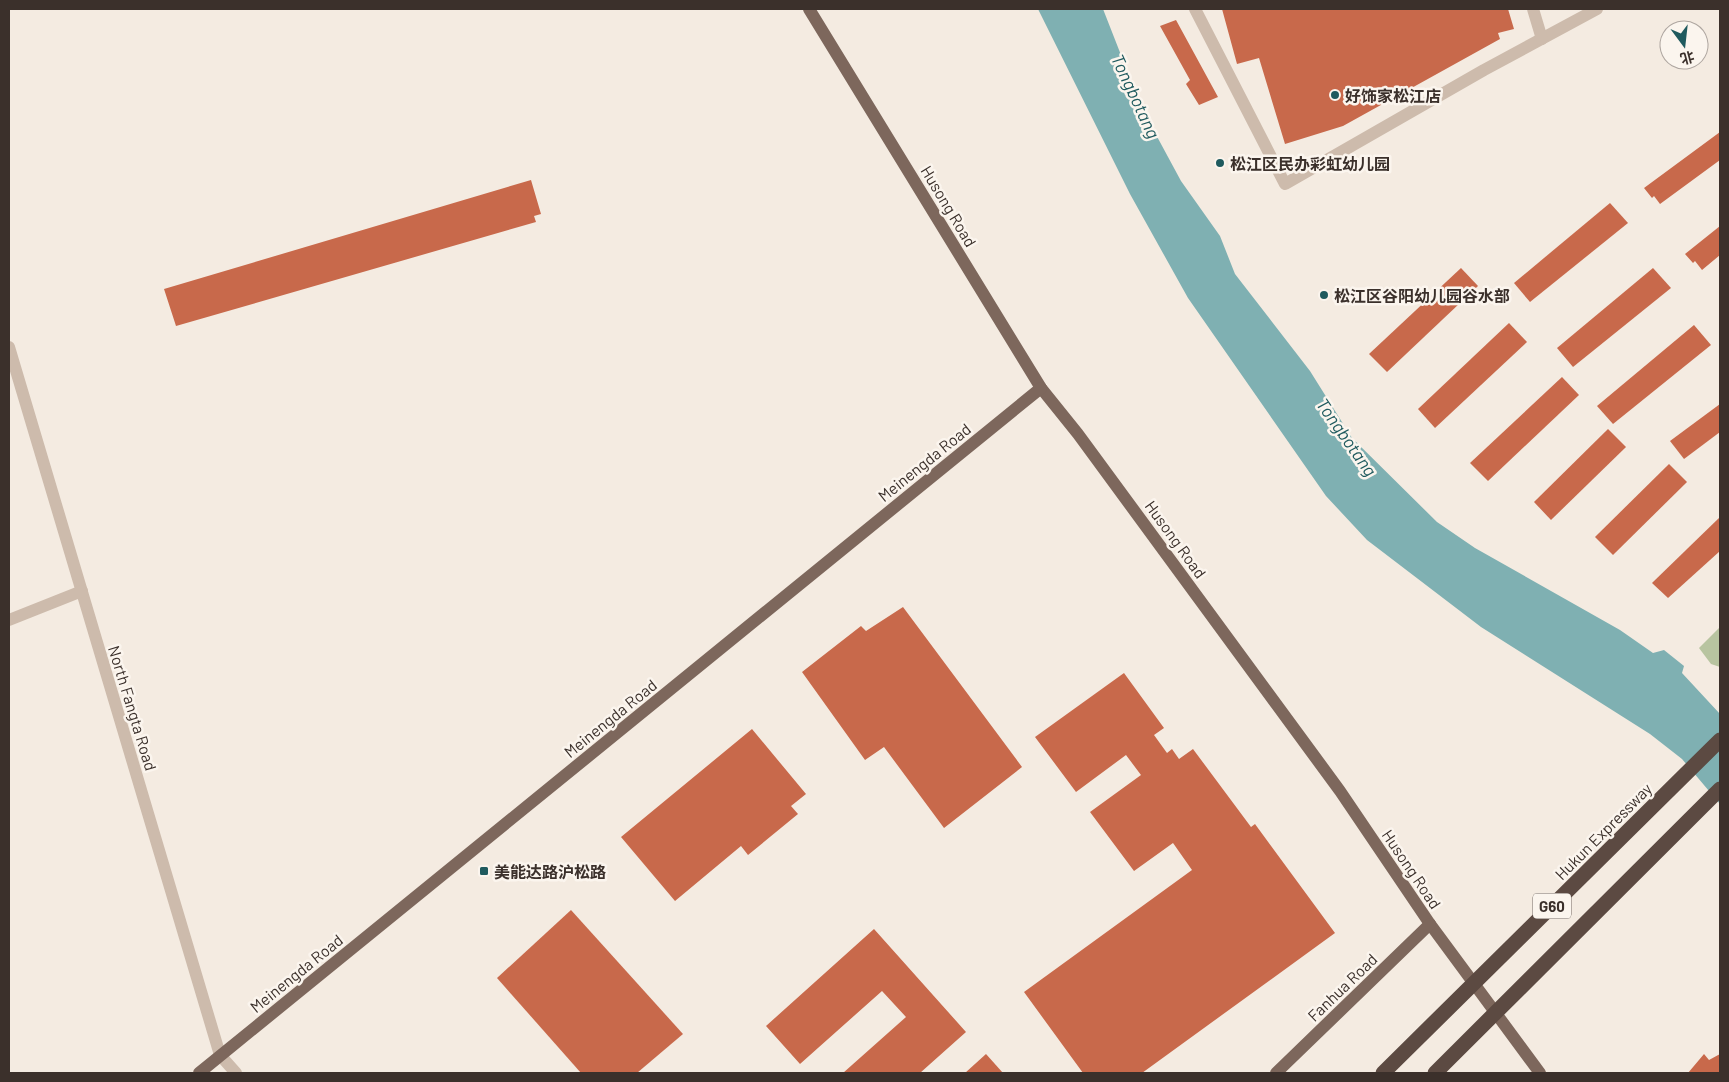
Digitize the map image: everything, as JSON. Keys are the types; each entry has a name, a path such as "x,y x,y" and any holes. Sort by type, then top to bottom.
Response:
{"highway":[{"name":"Hukun Expressway","path":"1384,1073 1720,740"},
{"name":"G60","path":"1435,1073 1720,789"}],"main road":[{"name":"Husong Road","path":"809,9 1041,388 1078,434 1340,791 1430,924 1540,1073"},
{"name":"Meinengda Road","path":"199,1073 1041,388"},
{"name":"Fanhua Road","path":"1276,1073 1430,924"}],"street":[{"path":"1195,9 1285,184 1484,70 1597,9"},
{"path":"1533,9 1542,39"},
{"name":"North Fangta Road","path":"9,347 220,1055 236,1073"},
{"path":"9,620 82,591"}],"green space":[{"path":"1720,627 1720,667 1711,664 1699,648"}],"water":[{"name":"Tongbotang","path":"1038,9 1103,9 1130,78 1154,131 1181,181 1220,236 1235,274 1310,371 1352,438 1437,522 1475,548 1620,630 1653,653 1664,650 1684,666 1682,673 1720,714 1720,804 1682,759 1650,734 1481,627 1367,540 1326,496 1188,298 1130,194"}],"building":[{"name":"好饰家松江店","path":"1222,9 1508,9 1514,29 1498,33 1500,39 1343,126 1285,144 1259,58 1237,64"},
{"path":"1176,20 1218,97 1199,105 1186,84 1190,80 1160,26"},
{"path":"1720,132 1720,160 1660,204 1654,196 1652,198 1644,188"},
{"path":"531,180 541,214 534,216 536,222 176,326 164,289"},
{"path":"1610,203 1628,223 1530,302 1514,283"},
{"path":"1720,226 1720,255 1702,270 1695,261 1693,263 1685,254"},
{"path":"1461,268 1478,286 1387,372 1369,354"},
{"path":"1653,268 1671,288 1573,367 1557,348"},
{"path":"1509,323 1527,342 1435,428 1418,409"},
{"path":"1694,325 1711,345 1613,424 1597,406"},
{"path":"1562,377 1579,395 1488,481 1470,463"},
{"path":"1720,404 1720,432 1684,459 1670,441"},
{"path":"1608,429 1626,447 1551,520 1534,502"},
{"path":"1669,464 1687,482 1613,555 1595,537"},
{"path":"1720,517 1720,551 1668,598 1652,583"},
{"path":"903,607 1022,767 944,828 884,747 865,760 802,672 861,626 866,631"},
{"path":"1124,673 1164,728 1154,735 1167,753 1172,749 1179,759 1193,749 1251,827 1255,824 1335,933 1142,1073 1083,1073 1024,992 1192,870 1173,843 1134,871 1090,812 1141,775 1126,755 1076,792 1035,737"},
{"path":"752,729 806,794 791,806 798,814 748,855 741,846 675,901 621,837"},
{"path":"571,910 683,1034 637,1073 581,1073 497,978"},
{"path":"874,929 966,1032 920,1073 843,1073 906,1017 882,991 800,1064 766,1026"},
{"path":"986,1054 1003,1073 965,1073"},
{"path":"1704,1054 1709,1060 1720,1054 1720,1073 1688,1073"}],"place":[{"name":"好饰家松江店","path":"1335,95"},
{"name":"松江区民办彩虹幼儿园","path":"1220,163"},
{"name":"松江区谷阳幼儿园谷水部","path":"1324,295"},
{"name":"美能达路沪松路","path":"484,871"}]}
